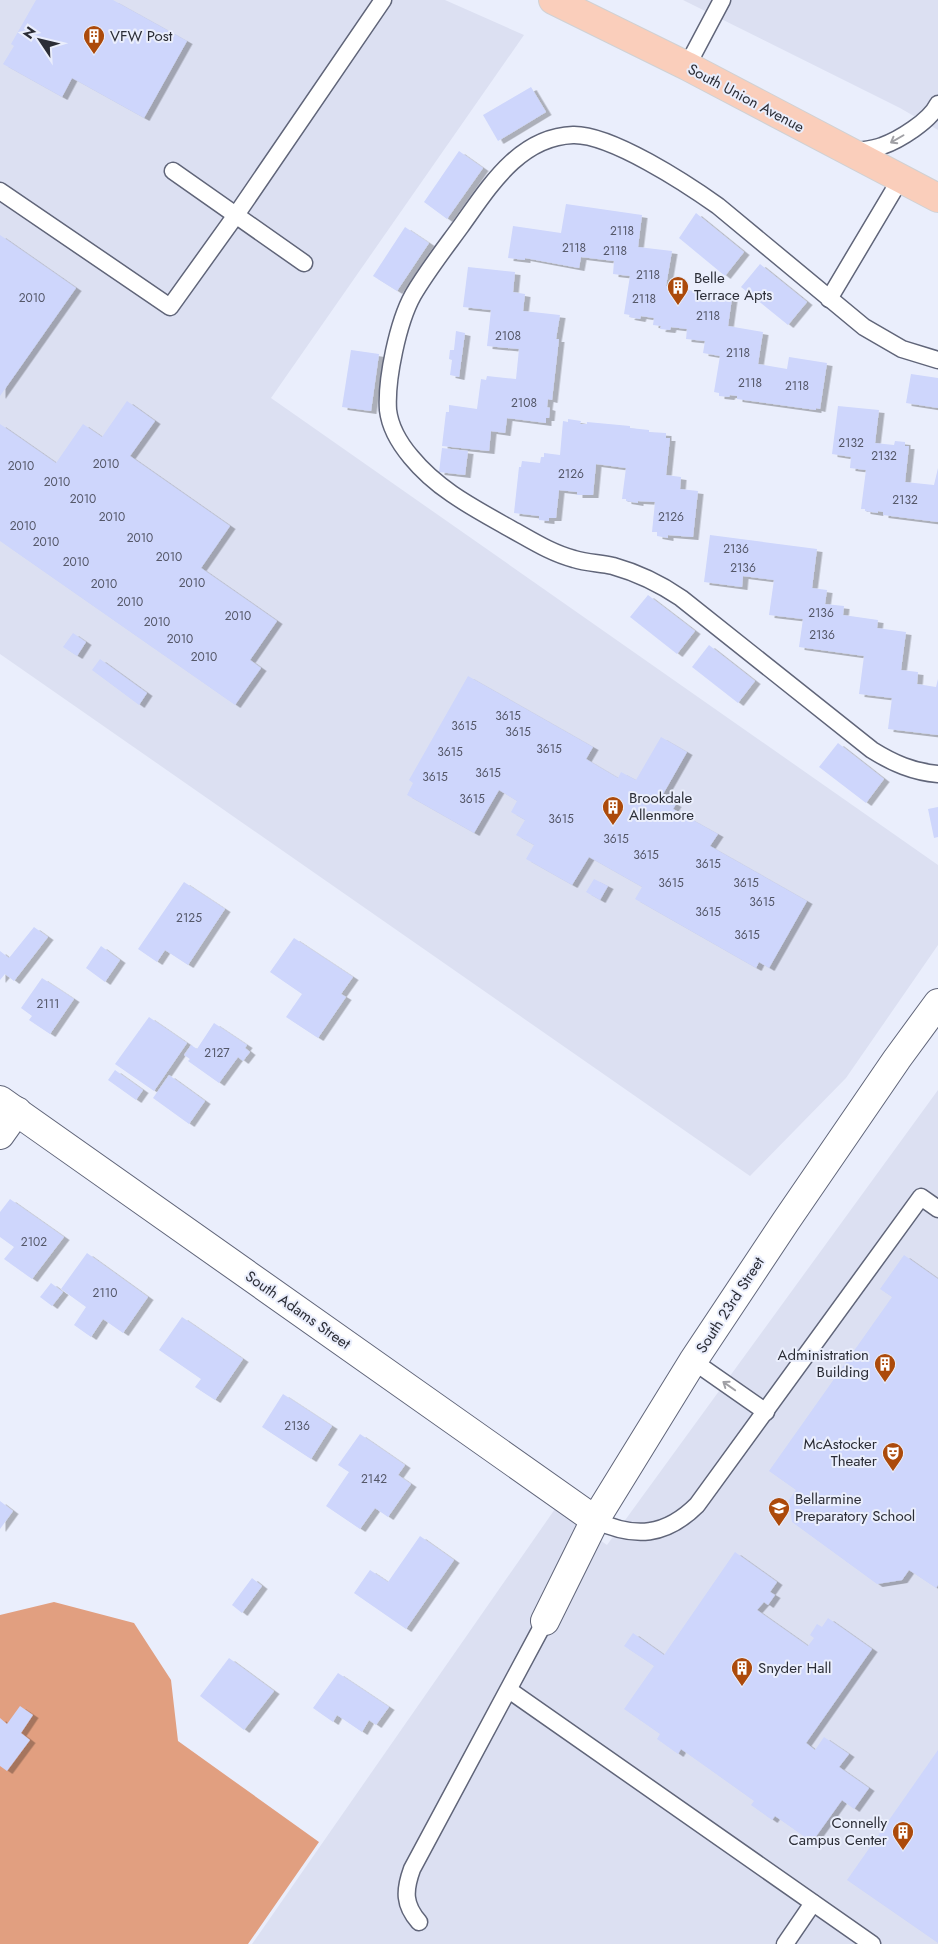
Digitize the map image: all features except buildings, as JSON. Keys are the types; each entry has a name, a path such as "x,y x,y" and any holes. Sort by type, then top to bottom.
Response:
{"main road":[{"name":"South Union Avenue","path":"555,0 687,66 938,198"}],"street":[{"name":"South 23rd Street","path":"545,1620 595,1520 693,1361 780,1229 897,1059 938,1003"},
{"path":"0,1135 8,1106"},
{"name":"South Adams Street","path":"8,1106 595,1520"}],"lane":[{"path":"0,191 170,307 236,215 382,0"},
{"path":"687,66 722,0"},
{"path":"851,152 880,147 896,141 937,110"},
{"path":"938,360 902,350 864,327 718,206 697,192 659,169 607,142 588,136 571,135 547,140 529,149 502,172 488,188 413,294 399,329 389,388 392,427 409,456 427,475 459,500 548,550 574,559 612,566 639,574 662,585 681,598 872,750 904,767 925,773 938,774"},
{"path":"173,171 304,263"},
{"path":"829,299 901,178"},
{"path":"595,1520 626,1532 638,1532 667,1527 685,1517 697,1505 766,1412 921,1197 938,1209"},
{"path":"693,1361 766,1412"},
{"path":"419,1922 411,1913 406,1898 406,1885 412,1870 545,1620"},
{"path":"509,1690 872,1944"},
{"path":"785,1944 813,1903"}],"shaded area":[{"path":"0,0 445,0 524,35 271,398 938,865 938,945 846,1078 750,1176 0,654"},
{"path":"683,0 938,0 938,130 900,108"},
{"name":"Bellarmine Preparatory School","path":"938,1090 938,1944 252,1944 555,1509 607,1545"},
{"path":"54,1602 134,1623 171,1680 178,1741 319,1842 248,1944 0,1944 0,1615"}],"place":[{"name":"VFW Post","path":"94,55"},
{"name":"Belle Terrace Apts","path":"678,306"},
{"name":"Brookdale Allenmore","path":"613,826"},
{"name":"Administration Building","path":"885,1383"},
{"name":"McAstocker Theater","path":"893,1472"},
{"name":"Bellarmine Preparatory School","path":"779,1527"},
{"name":"Snyder Hall","path":"742,1687"},
{"name":"Connelly Campus Center","path":"903,1851"}]}
